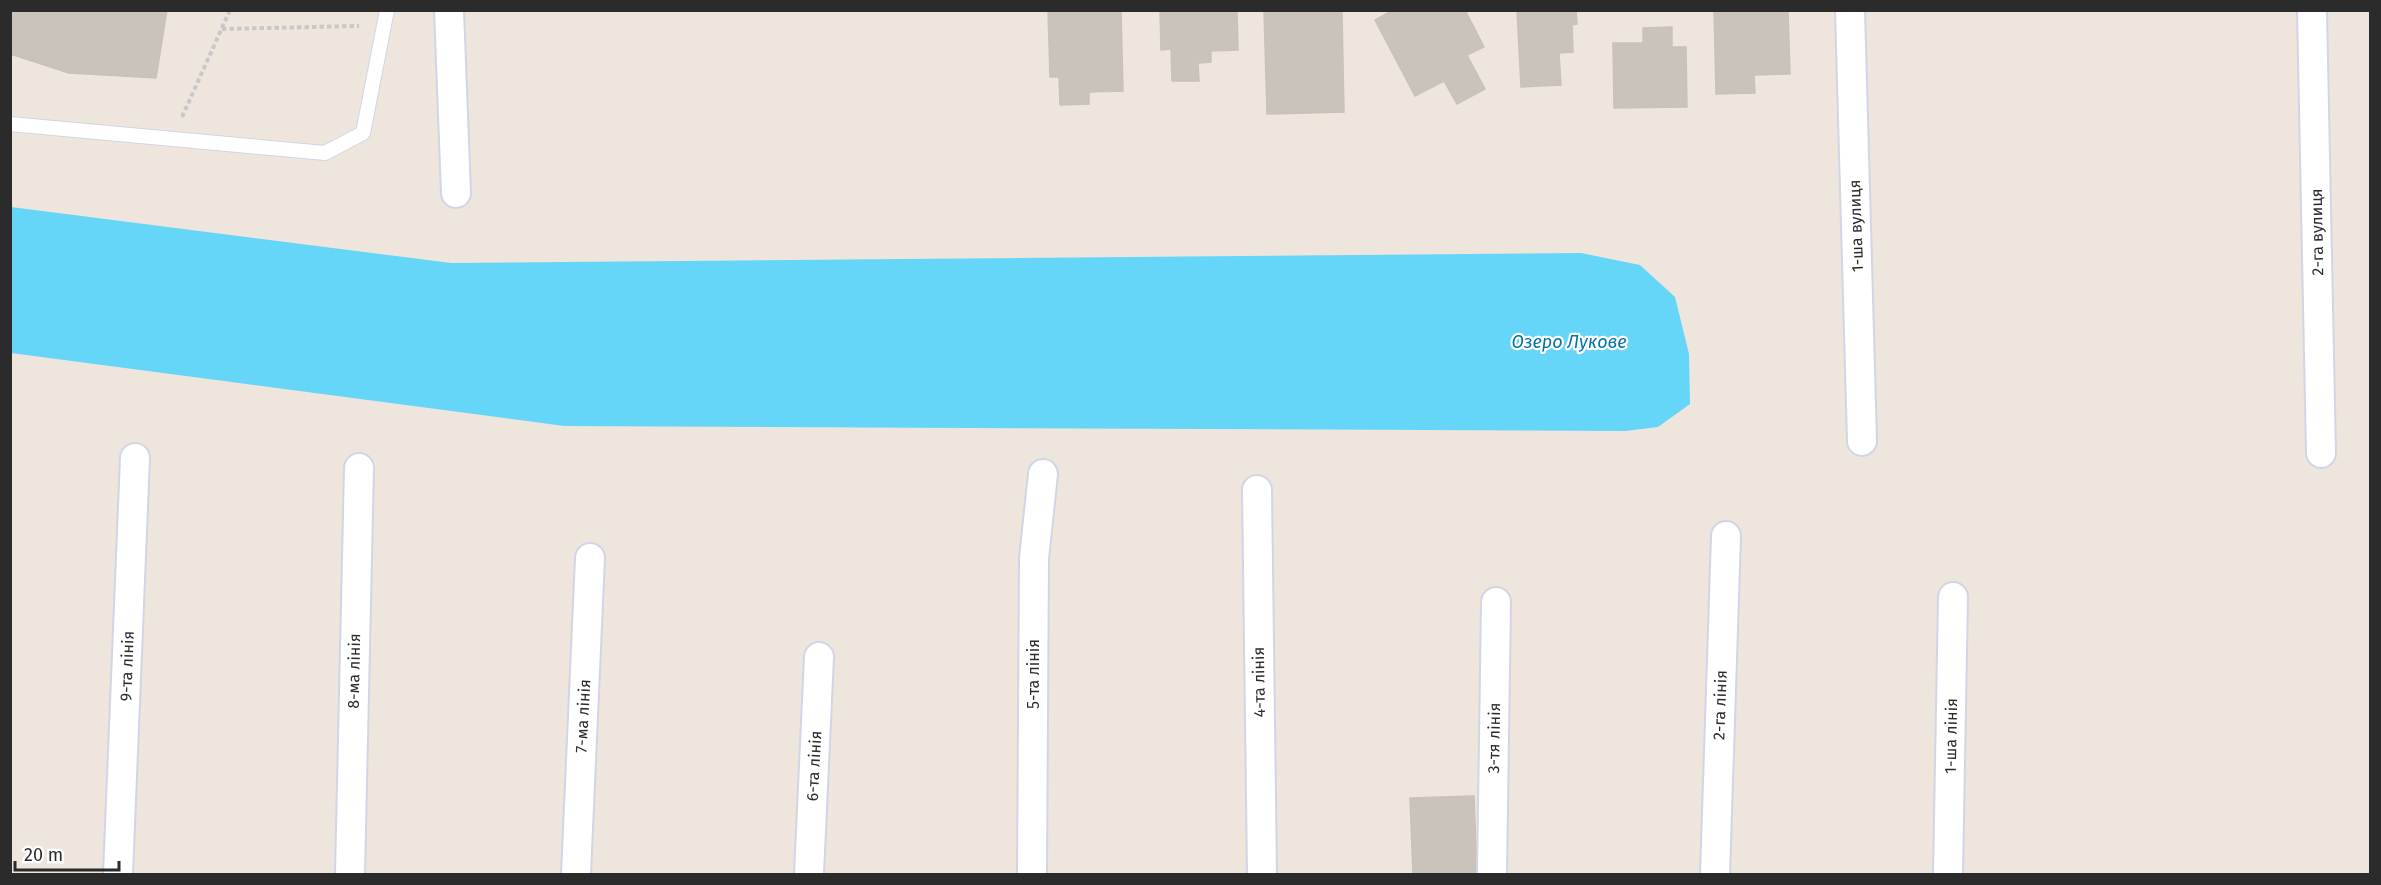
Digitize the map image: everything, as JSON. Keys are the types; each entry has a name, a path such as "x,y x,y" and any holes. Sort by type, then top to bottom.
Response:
{"street":[{"path":"449,10 456,194"},
{"name":"1-ша вулиця","path":"1850,10 1862,441"},
{"name":"2-га вулиця","path":"2312,10 2321,453"},
{"name":"9-та лінія","path":"118,874 135,458"},
{"name":"8-ма лінія","path":"350,874 359,468"},
{"name":"5-та лінія","path":"1032,874 1034,558 1043,474"},
{"name":"4-та лінія","path":"1257,490 1262,874"},
{"name":"2-га лінія","path":"1715,874 1726,536"},
{"name":"7-ма лінія","path":"576,874 590,558"},
{"name":"1-ша лінія","path":"1948,874 1953,597"},
{"name":"3-тя лінія","path":"1492,874 1496,602"},
{"name":"6-та лінія","path":"809,874 819,657"}],"lane":[{"path":"10,124 325,153 363,133 387,10"}],"path":[{"path":"172,139 231,10"},
{"path":"222,29 366,26"}],"water":[{"name":"Озеро Лукове","path":"11,207 451,263 1581,253 1640,265 1675,297 1689,354 1690,404 1658,427 1625,431 564,426 11,353"}],"building":[{"path":"10,10 167,10 156,78 69,73 10,54"},
{"path":"1048,10 1121,10 1123,91 1089,92 1089,104 1060,105 1059,77 1050,77"},
{"path":"1160,10 1237,10 1238,50 1211,51 1211,62 1198,63 1199,81 1172,81 1171,49 1161,50"},
{"path":"1264,10 1342,13 1344,112 1267,114"},
{"path":"1393,10 1465,10 1484,47 1467,55 1485,89 1457,104 1444,81 1415,96 1375,20"},
{"path":"1517,10 1576,10 1577,24 1572,25 1573,52 1559,53 1561,85 1521,87"},
{"path":"1714,10 1788,10 1790,74 1754,75 1755,93 1716,94"},
{"path":"1672,27 1672,47 1686,47 1687,107 1614,108 1613,43 1643,43 1643,28"},
{"path":"1474,796 1477,874 1413,874 1410,798"}]}
